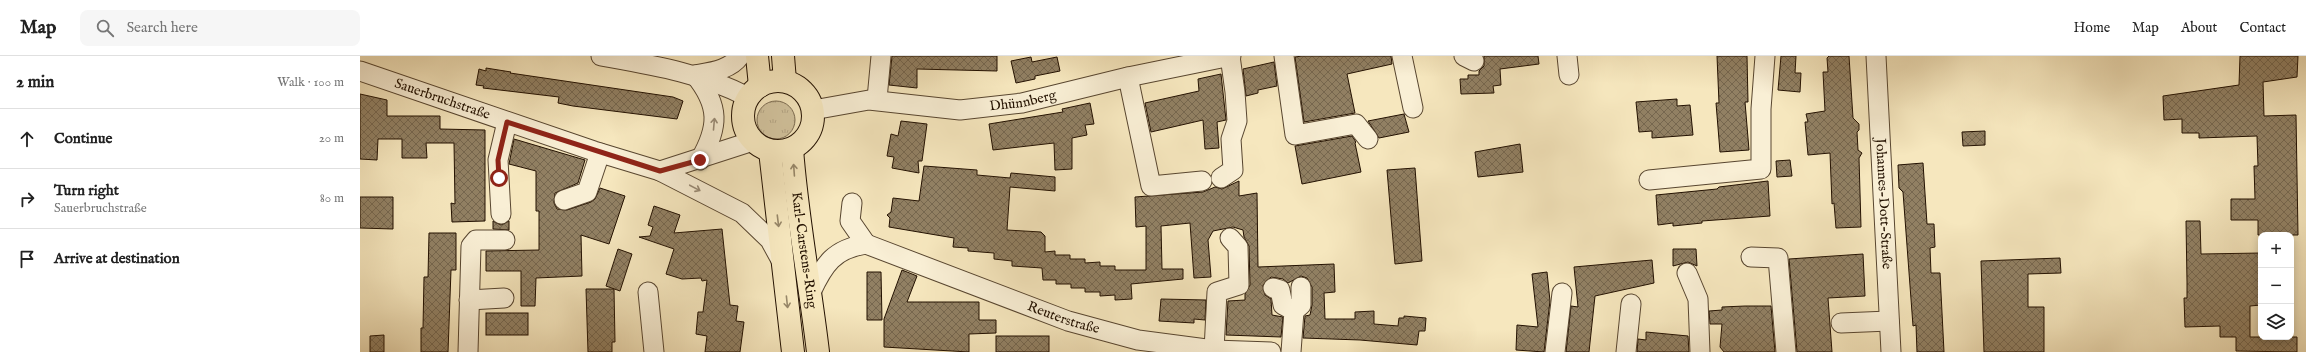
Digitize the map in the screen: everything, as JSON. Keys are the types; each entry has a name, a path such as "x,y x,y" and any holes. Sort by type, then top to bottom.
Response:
{"main road":[{"path":"754,91 772,81 785,81 798,87 808,97 813,110 812,126 805,140 792,149 781,152 762,146 744,128 743,112 754,91 757,56"},
{"path":"782,56 785,81"},
{"name":"Karl-Carstens-Ring","path":"762,146 783,263 793,352"},
{"name":"Karl-Carstens-Ring","path":"792,149 794,180 811,292 818,352"}],"street":[{"path":"601,56 695,75 726,85 754,91"},
{"path":"695,75 723,69 736,62 740,56"},
{"path":"877,99 881,56"},
{"path":"1221,178 1233,170 1231,139 1237,121 1236,92 1230,56"},
{"name":"Dhünnberg","path":"813,110 877,99 960,110 1022,103 1128,77 1177,61 1230,56"},
{"path":"1284,56 1295,135 1356,124 1368,139"},
{"path":"1402,56 1413,108"},
{"path":"1567,56 1569,75"},
{"path":"1649,180 1762,169 1761,109 1766,56"},
{"name":"Johannes-Dott-Straße","path":"1876,56 1891,352"},
{"name":"Sauerbruchstraße","path":"360,71 507,122 660,171 742,213 770,240 783,263"},
{"path":"695,75 705,88 712,101 715,115 714,130 700,160"},
{"path":"1128,77 1151,186 1202,180"},
{"path":"501,214 498,160 507,122"},
{"path":"660,171 762,146"},
{"path":"564,200 587,192 600,153"},
{"path":"811,292 822,269 829,260 848,247 866,244 850,221 852,203"},
{"path":"1214,350 1217,292 1239,285 1238,247 1230,238"},
{"path":"468,352 470,246 476,240 505,240"},
{"name":"Reuterstraße","path":"866,244 1068,321 1138,340 1214,350 1271,352"},
{"path":"1751,257 1778,258 1786,352"},
{"path":"1687,274 1698,299 1700,352"},
{"path":"1291,352 1294,311 1301,305 1301,287"},
{"path":"1273,288 1280,290 1283,305 1294,311"},
{"path":"648,292 654,352"},
{"path":"1555,352 1562,293"},
{"path":"469,300 504,298"},
{"path":"1626,352 1631,304"},
{"path":"1841,323 1889,321"}],"green space":[{"path":"772,101 780,101 790,106 794,113 794,127 790,134 780,139 772,139 762,134 760,131 757,124 757,116 762,106 765,104"}],"building":[{"path":"892,56 997,56 997,71 917,69 917,88 889,85"},
{"path":"1391,56 1392,64 1347,74 1355,113 1304,122 1295,57"},
{"path":"1484,56 1538,56 1539,64 1500,69 1501,85 1493,86 1494,93 1461,94 1460,79 1468,79 1468,75 1479,75 1479,71 1484,66"},
{"path":"1717,56 1747,56 1748,102 1745,102 1749,150 1720,152 1716,103 1719,103"},
{"path":"1781,56 1796,56 1795,73 1801,73 1800,92 1778,90"},
{"path":"1829,56 1849,56 1853,118 1859,124 1859,130 1857,132 1858,150 1862,153 1859,158 1861,227 1836,228 1834,203 1832,204 1830,153 1808,155 1805,122 1808,122 1806,114 1825,111 1823,72 1828,72 1827,58"},
{"path":"2240,56 2298,56 2297,77 2263,82 2264,116 2296,115 2298,235 2294,235 2294,232 2258,232 2258,220 2231,220 2231,199 2255,199 2254,166 2258,166 2257,136 2199,138 2199,133 2182,133 2182,119 2164,120 2163,96 2239,85"},
{"path":"1031,57 1032,62 1057,57 1060,71 1035,76 1035,79 1016,83 1011,61"},
{"path":"1274,62 1277,86 1258,90 1258,93 1246,96 1243,69"},
{"path":"486,68 511,72 510,73 673,97 683,101 677,119 573,106 558,103 559,97 483,88 484,86 476,85 479,69 486,71"},
{"path":"1221,74 1226,120 1217,122 1219,148 1205,149 1203,120 1151,132 1145,103 1199,91 1198,79"},
{"path":"360,94 387,100 387,116 440,116 440,129 485,130 485,221 452,222 451,203 455,204 454,143 426,143 427,158 402,158 402,139 378,139 377,160 360,159"},
{"path":"1677,99 1677,106 1690,105 1693,135 1652,138 1652,131 1639,132 1636,102"},
{"path":"1090,103 1094,124 1085,125 1087,135 1072,138 1072,169 1055,170 1054,143 993,150 989,124 1063,112 1062,109"},
{"path":"1404,114 1409,132 1379,138 1368,121"},
{"path":"901,121 927,124 922,161 918,161 919,173 892,168 894,157 887,156 891,134 898,136"},
{"path":"1985,131 1985,145 1963,146 1962,132"},
{"path":"1352,136 1356,142 1361,172 1302,184 1295,146"},
{"path":"514,139 585,160 578,183 555,193 554,203 557,209 567,210 591,202 595,199 600,188 625,196 609,244 581,235 582,276 536,278 535,306 521,306 521,271 486,271 486,251 539,250 539,211 536,211 536,171 509,164"},
{"path":"1520,144 1523,172 1478,177 1475,152"},
{"path":"1790,160 1792,176 1777,177 1776,161"},
{"path":"1923,163 1927,224 1934,224 1935,247 1930,248 1931,273 1940,273 1944,352 1917,352 1916,325 1913,326 1903,192 1899,188 1898,165"},
{"path":"924,166 977,170 977,175 1010,178 1011,173 1055,177 1055,191 1010,187 1007,230 1041,232 1045,236 1045,252 1055,251 1055,255 1070,255 1070,259 1085,259 1085,263 1100,262 1100,266 1115,266 1115,270 1146,270 1146,226 1136,227 1135,197 1203,192 1215,187 1222,189 1239,181 1239,196 1257,193 1258,267 1334,264 1335,292 1324,293 1325,319 1355,319 1355,312 1374,311 1374,324 1398,326 1399,318 1404,318 1404,316 1426,318 1425,331 1419,331 1417,345 1360,340 1303,338 1305,316 1310,315 1312,305 1312,287 1307,278 1301,276 1288,283 1283,279 1271,277 1263,285 1265,295 1271,299 1272,315 1283,317 1281,337 1226,335 1228,301 1245,300 1245,294 1250,285 1249,246 1244,237 1243,230 1233,227 1213,231 1208,240 1211,277 1194,278 1190,223 1161,226 1162,269 1183,269 1183,279 1131,284 1132,299 1115,300 1115,295 1100,296 1100,292 1085,292 1085,288 1071,288 1071,284 1056,284 1056,280 1043,280 1042,268 1012,266 1012,261 994,259 994,253 968,251 968,248 953,247 954,238 889,227 890,218 887,215 891,212 893,198 919,201"},
{"path":"1415,168 1422,261 1395,264 1387,170"},
{"path":"1768,181 1770,216 1702,221 1702,223 1673,226 1673,223 1658,225 1656,195 1717,189 1719,187"},
{"path":"360,197 393,197 393,229 360,228"},
{"path":"654,206 680,215 674,233 722,229 730,305 738,306 736,321 744,322 740,352 705,352 707,336 696,334 698,312 703,312 707,280 702,281 701,278 682,279 666,274 674,249 639,237 650,236 653,227 648,225"},
{"path":"493,221 501,225 509,221 509,230 493,229"},
{"path":"2186,221 2200,221 2201,254 2258,253 2258,305 2250,306 2250,337 2258,337 2258,340 2294,340 2294,337 2297,337 2297,352 2236,351 2236,337 2220,337 2220,326 2185,327 2184,298 2187,298"},
{"path":"429,233 456,233 456,270 451,270 448,352 421,352 424,277 428,277"},
{"path":"618,249 632,254 620,291 606,286"},
{"path":"1673,249 1696,249 1697,266 1688,262 1673,266"},
{"path":"1863,254 1865,296 1828,298 1832,352 1797,352 1789,259"},
{"path":"2060,258 2061,273 2028,274 2028,307 2044,307 2044,352 1984,352 1981,261"},
{"path":"1652,260 1654,283 1595,296 1589,352 1566,352 1571,306 1578,307 1574,267"},
{"path":"902,270 917,276 907,302 979,302 979,320 996,320 996,333 969,334 969,352 884,347 884,319"},
{"path":"867,272 881,272 882,320 867,320"},
{"path":"1547,272 1550,301 1544,352 1516,350 1517,325 1538,327 1532,274"},
{"path":"586,289 614,289 615,342 612,342 612,352 588,352"},
{"path":"1161,299 1206,300 1205,320 1194,319 1194,323 1159,321"},
{"path":"1771,306 1775,352 1724,352 1720,347 1722,324 1710,324 1709,311 1722,310 1722,307"},
{"path":"486,313 528,313 528,335 486,335"},
{"path":"1646,332 1688,336 1689,352 1637,352 1638,339 1646,340"},
{"path":"384,335 384,352 370,352 370,336"},
{"path":"996,336 1049,336 1049,352 996,352"}],"route":[{"path":"499,178 498,160 507,122 660,171 700,160"}]}
